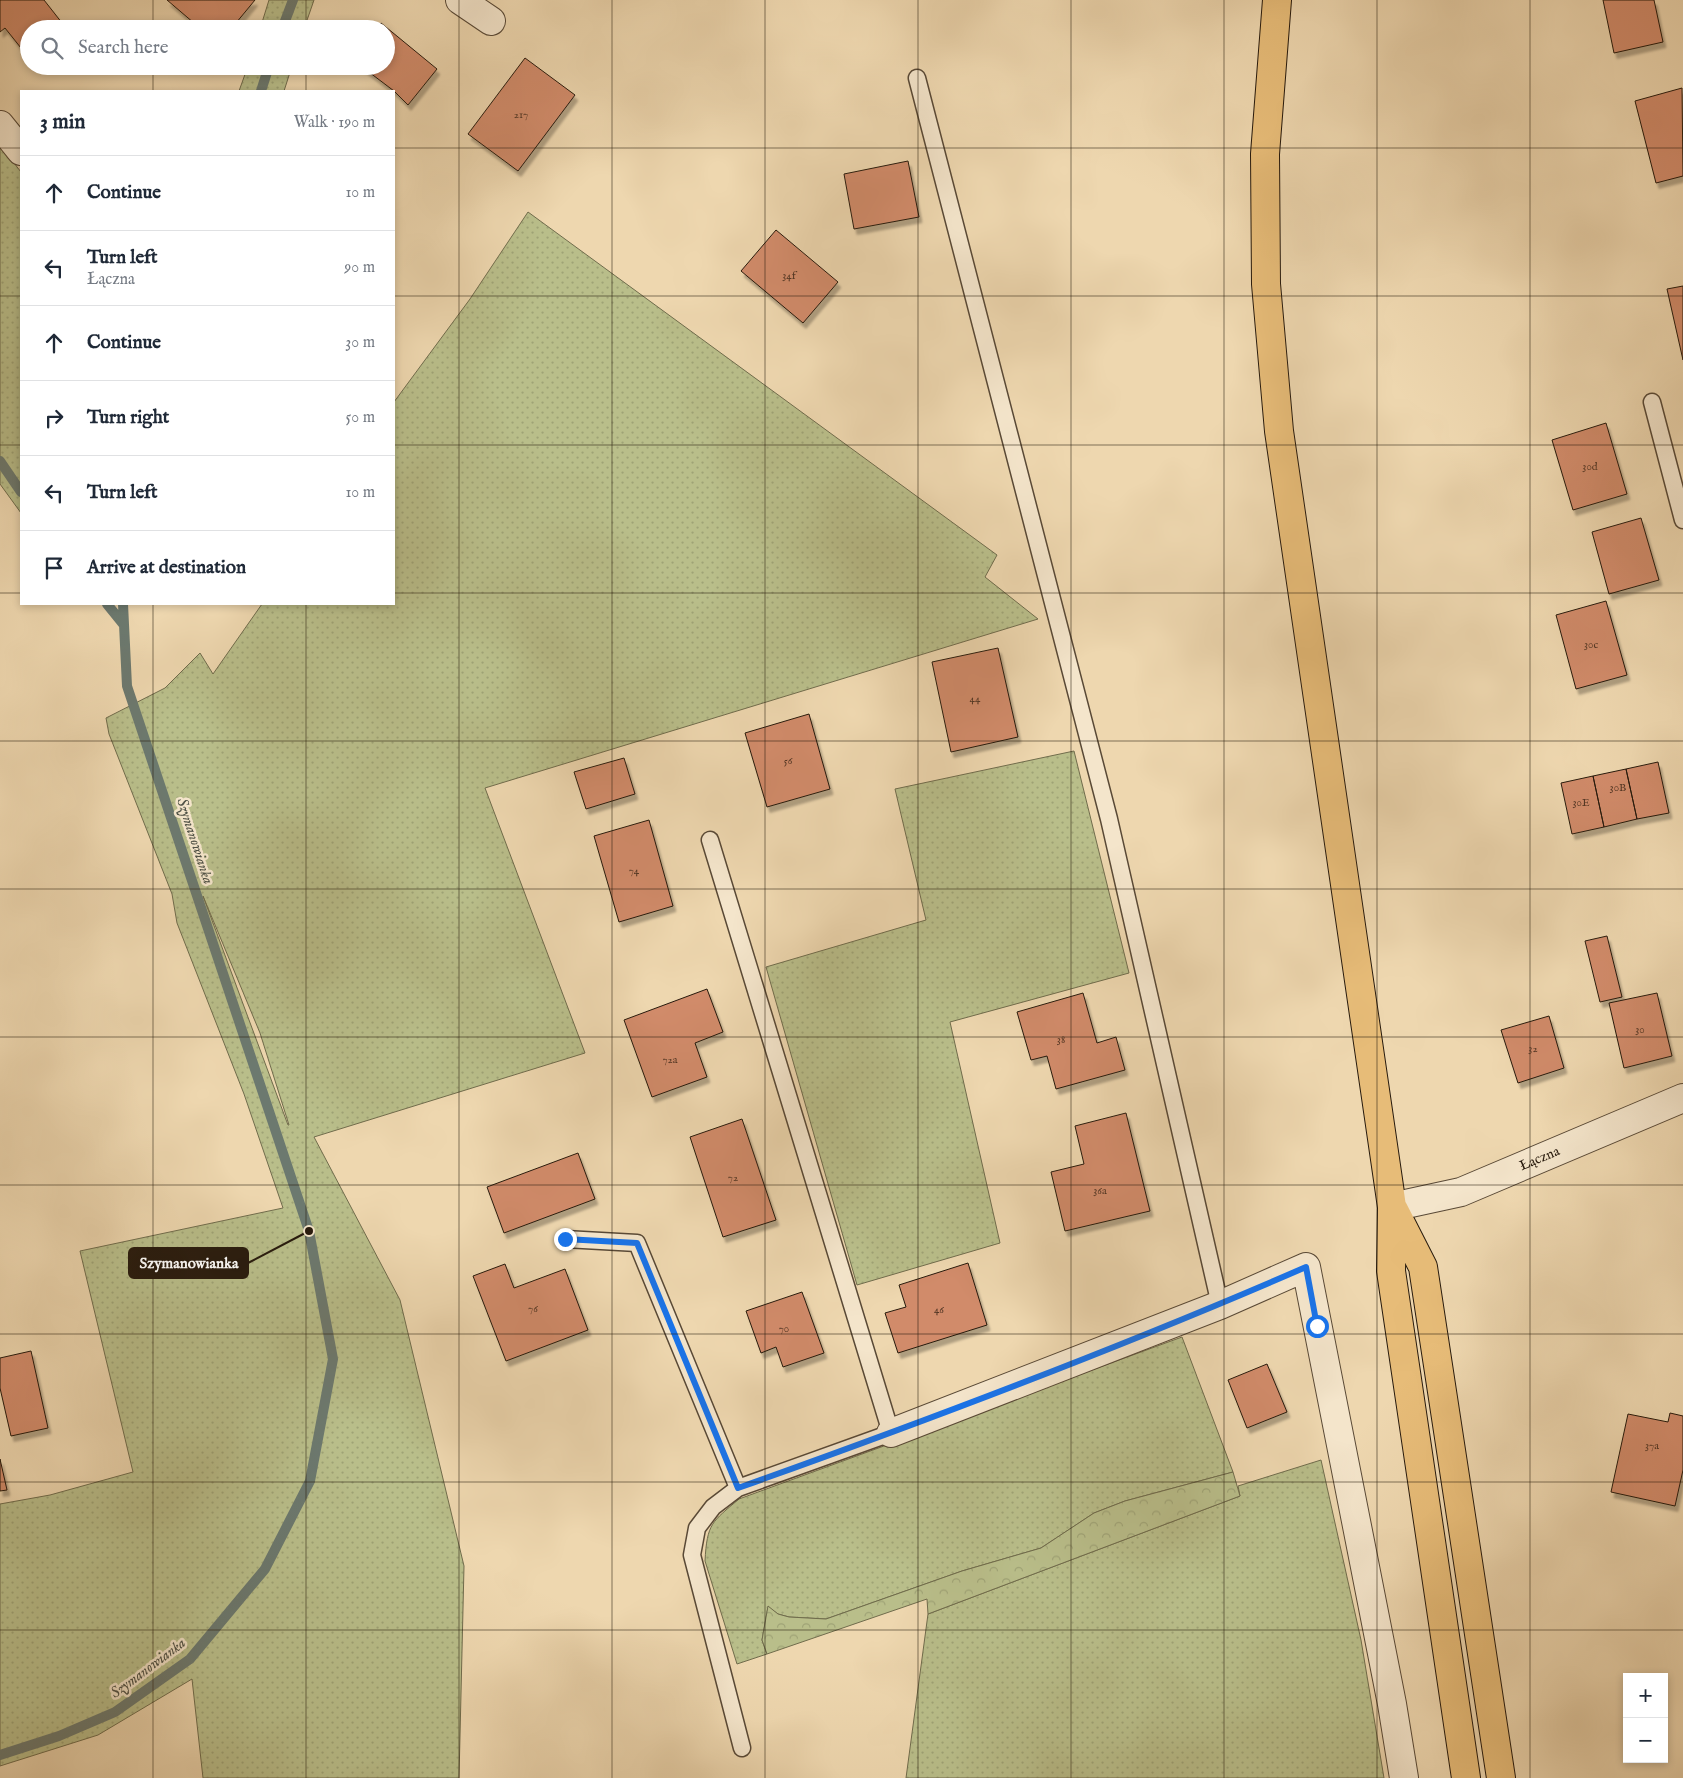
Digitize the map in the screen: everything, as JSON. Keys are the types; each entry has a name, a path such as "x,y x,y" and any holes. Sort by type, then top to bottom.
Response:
{"main road":[{"path":"1277,0 1264,154 1266,284 1278,421 1392,1208 1391,1271 1466,1778"},
{"path":"1392,1208 1423,1267 1501,1778"}],"street":[{"path":"460,0 491,21"},
{"path":"0,125 20,150"},
{"name":"Łączna","path":"1392,1208 1461,1192 1683,1098"},
{"path":"891,1433 1220,1305 1306,1267 1392,1704 1404,1778"}],"lane":[{"path":"917,78 1109,819 1220,1305"},
{"path":"1652,402 1683,520"},
{"path":"710,840 891,1433 738,1488 713,1507 697,1528 692,1555 742,1748"},
{"path":"565,1239 637,1243 738,1488"}],"green space":[{"path":"269,0 314,0 307,20 263,20"},
{"path":"245,75 289,75 284,90 239,90"},
{"path":"0,145 20,171 20,512 0,484"},
{"path":"528,212 997,555 985,577 1038,619 485,788 585,1053 314,1137 400,1300 464,1566 459,1778 203,1778 192,1679 98,1735 0,1766 0,1504 50,1495 133,1472 80,1251 283,1208 244,1094 177,923 172,894 109,734 106,718 165,688 200,653 213,674 261,605 395,605 395,401 470,299","holes":["203,896 260,1033 288,1125"]},
{"path":"1074,751 1129,973 950,1022 1000,1243 857,1285 766,967 926,920 895,789"},
{"path":"1182,1337 1233,1472 1125,1501 1094,1513 1041,1548 962,1571 826,1619 789,1617 778,1614 768,1607 762,1640 767,1654 737,1664 705,1561 707,1539 713,1524 739,1499"},
{"path":"1321,1460 1361,1640 1384,1778 906,1778 928,1614 1240,1496 1238,1486"},
{"path":"1233,1472 1240,1496 928,1614 927,1599 767,1654 762,1640 768,1606 778,1614 789,1617 826,1619 962,1571 1041,1548 1094,1513 1125,1501"}],"building":[{"path":"0,0 44,0 60,20 20,20 20,47 5,28 0,32"},
{"path":"167,0 255,0 238,20 190,20"},
{"path":"1603,0 1654,0 1663,42 1614,53"},
{"path":"395,34 437,69 408,105 395,90 373,75 395,75"},
{"path":"525,58 575,95 518,171 468,134"},
{"path":"1682,88 1683,176 1656,183 1635,101"},
{"path":"908,161 919,217 854,229 844,174"},
{"path":"776,230 838,282 803,323 741,271"},
{"path":"1683,286 1683,360 1667,289"},
{"path":"1606,423 1627,494 1573,510 1552,440"},
{"path":"1641,518 1659,580 1609,594 1592,532"},
{"path":"1606,601 1627,675 1576,689 1556,615"},
{"path":"998,648 1018,737 951,752 932,662"},
{"path":"809,714 830,789 767,807 745,733"},
{"path":"624,758 635,794 586,809 574,772"},
{"path":"1658,762 1669,813 1637,819 1626,769"},
{"path":"1626,769 1637,819 1604,827 1593,776"},
{"path":"1593,776 1604,827 1572,834 1561,783"},
{"path":"649,820 673,906 619,922 594,836"},
{"path":"1607,936 1622,997 1600,1002 1585,941"},
{"path":"707,989 723,1032 695,1043 707,1077 652,1097 624,1020"},
{"path":"1083,993 1097,1043 1116,1037 1125,1070 1056,1089 1047,1056 1031,1060 1017,1012"},
{"path":"1657,993 1672,1056 1624,1068 1609,1003"},
{"path":"1549,1016 1564,1068 1518,1083 1501,1030"},
{"path":"1126,1113 1150,1211 1065,1231 1051,1172 1084,1164 1075,1126"},
{"path":"742,1119 776,1220 723,1237 690,1137"},
{"path":"578,1153 595,1199 504,1233 487,1187"},
{"path":"968,1263 987,1325 898,1353 885,1313 906,1307 899,1285"},
{"path":"505,1264 514,1288 565,1269 588,1330 506,1361 473,1276"},
{"path":"802,1292 824,1353 783,1367 776,1347 761,1353 746,1311"},
{"path":"31,1351 48,1428 11,1436 0,1388 0,1358"},
{"path":"1267,1364 1287,1412 1247,1428 1228,1380"},
{"path":"1670,1413 1683,1416 1683,1470 1675,1506 1611,1492 1628,1414 1668,1422"},
{"path":"0,1459 7,1490 0,1491"}],"waterway":[{"name":"Szymanowianka","path":"285,20 293,0"},
{"name":"Szymanowianka","path":"261,90 266,75"},
{"path":"0,461 20,491"},
{"path":"108,605 124,625"},
{"name":"Szymanowianka","path":"0,1755 59,1736 115,1712 190,1659 265,1569 310,1481 333,1359 309,1231 127,686 123,605"}],"place":[{"name":"Szymanowianka","path":"309,1231"}],"route":[{"path":"565,1239 637,1243 738,1488 891,1433 1220,1305 1306,1267 1317,1326"}]}
